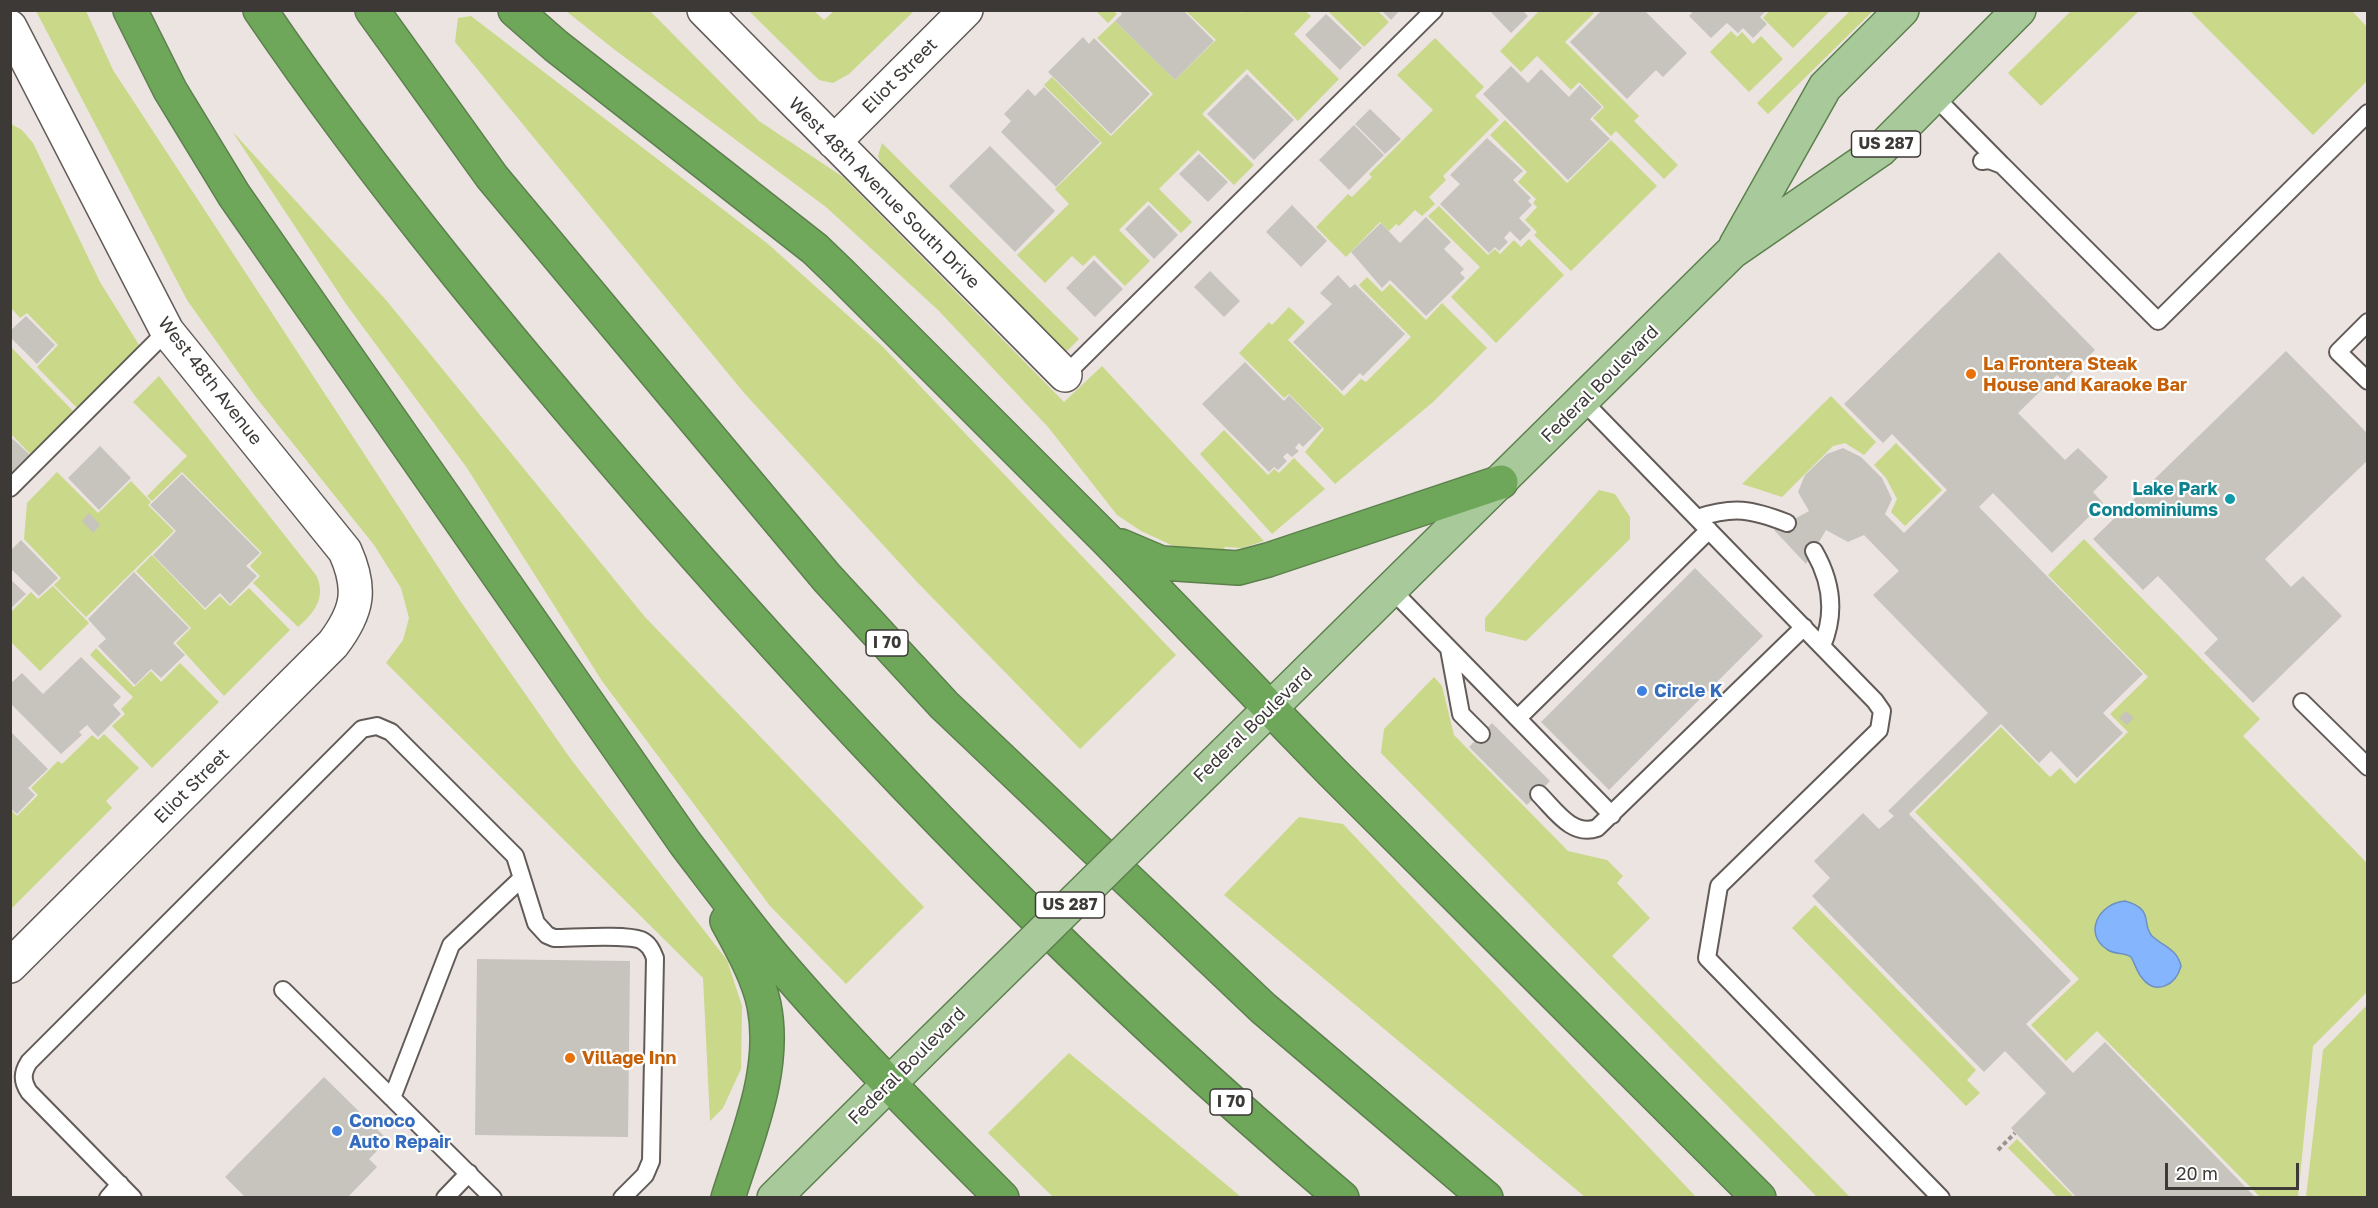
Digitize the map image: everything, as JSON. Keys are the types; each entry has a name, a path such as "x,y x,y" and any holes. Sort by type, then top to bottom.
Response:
{"highway":[{"path":"130,10 170,90 234,195 685,843 773,956 889,1084 1002,1197"},
{"name":"I 70","path":"260,10 436,249 547,385 778,651 884,765 1058,942 1217,1089 1342,1197"},
{"name":"I 70","path":"372,10 500,186 827,578 944,705 1263,1008 1486,1197"},
{"path":"515,10 556,46 815,249 1758,1197"},
{"path":"1107,540 1161,563 1238,568 1501,482"},
{"path":"685,843 745,954 764,1004 768,1045 759,1097 728,1197"}],"main road":[{"name":"Federal Boulevard","path":"1732,252 1825,87 1902,10"},
{"name":"Federal Boulevard","path":"774,1197 1732,252 1880,150 2019,10"}],"street":[{"name":"West 48th Avenue South Drive","path":"704,10 1065,375"},
{"name":"Eliot Street","path":"834,142 966,10"},
{"name":"West 48th Avenue","path":"12,33 167,331 345,550 354,572 356,594"},
{"name":"Eliot Street","path":"10,966 333,644 353,613 356,594"}],"lane":[{"path":"1065,375 1434,10"},
{"path":"1934,96 2158,321 2367,113"},
{"path":"1982,161 1989,160 2002,165"},
{"path":"2367,322 2338,352 2367,381"},
{"path":"10,488 167,331"},
{"path":"1582,400 1879,705 1882,724 1879,730 1719,886 1707,958 1941,1197"},
{"path":"1518,718 1703,524 1724,509 1756,511 1786,523"},
{"path":"1814,551 1825,570 1832,600 1828,630 1822,646"},
{"path":"1391,589 1612,815"},
{"path":"1539,794 1566,821 1581,830 1597,828 1804,627"},
{"path":"1449,649 1461,714 1481,734"},
{"path":"2302,702 2367,767"},
{"path":"134,1197 29,1092 25,1086 24,1070 28,1062 362,729 377,726 391,732 510,851 522,878 536,923 547,935 554,938 634,938 649,945 656,958 651,1161 645,1175 622,1197"},
{"path":"392,1098 450,945 522,878"},
{"path":"283,990 493,1197"},
{"path":"445,1197 469,1173"},
{"path":"108,1197 120,1184"}],"path":[{"path":"1998,1150 2015,1133"}],"green space":[{"path":"1239,10 1242,13 1244,10 1305,11 1311,16 1294,34 1339,79 1298,121 1247,69 1202,114 1254,165 1234,185 1198,150 1159,189 1192,222 1181,233 1148,201 1119,230 1150,261 1125,286 1094,255 1083,266 1072,256 1045,283 1017,255 1069,204 1055,189 1102,143 1044,85 1052,77 1111,136 1153,94 1097,38 1115,21 1175,80 1216,40 1186,11"},
{"path":"1540,10 1591,11 1594,13 1565,42 1639,116 1634,121 1678,165 1664,179 1616,131 1611,136 1593,118 1604,107 1579,82 1571,90 1537,56 1521,72 1500,51"},
{"path":"1770,10 1830,11 1793,48 1763,18"},
{"path":"1851,10 1873,11 1768,114 1757,103"},
{"path":"36,11 86,11 113,70 461,602 570,758 727,960 742,1006 741,1069 723,1108 710,1121 703,978 386,663 403,640 409,618 401,588 374,545 255,396 187,300"},
{"path":"566,11 650,11 759,121 843,177 1064,402 1102,366 1264,541 1242,548 1225,547 1222,555 1178,548 1141,531 1117,515 1048,427 938,310 826,207"},
{"path":"749,11 814,11 824,20 834,11 914,11 849,74 833,83 819,80"},
{"path":"1096,11 1113,11 1117,14 1108,23"},
{"path":"1328,11 1378,11 1389,22 1364,47"},
{"path":"2071,11 2139,11 2041,106 2008,73"},
{"path":"2190,11 2352,11 2367,27 2367,81 2313,135"},
{"path":"471,16 768,244 882,346 1176,655 1080,749 917,582 745,394 455,42 458,18"},
{"path":"1731,31 1737,37 1742,32 1753,44 1761,36 1783,59 1749,92 1710,52"},
{"path":"1435,38 1484,87 1475,96 1499,120 1443,176 1446,180 1429,197 1435,204 1422,216 1415,210 1399,226 1396,224 1389,231 1380,222 1346,257 1316,227 1348,194 1352,197 1372,177 1369,174 1433,110 1397,75"},
{"path":"1505,120 1567,183 1611,140 1657,186 1571,271 1534,235 1537,232 1525,220 1537,207 1533,203 1536,199 1518,182 1527,172 1490,135"},
{"path":"11,124 22,130 33,143 100,282 141,348 79,410 37,367 58,345 27,313 20,318 11,308"},
{"path":"232,131 386,300 645,617 924,907 846,984 770,906 602,681 467,468 346,304"},
{"path":"882,143 1079,339 1065,353 884,172 878,156"},
{"path":"1439,206 1488,255 1495,249 1500,254 1514,240 1521,247 1529,239 1564,275 1496,343 1451,297 1480,267 1428,216"},
{"path":"1367,277 1382,292 1390,284 1426,320 1442,303 1487,348 1433,402 1335,484 1305,452 1324,429 1289,394 1284,398 1239,353 1269,322 1272,325 1289,307 1305,322 1288,340 1344,396 1361,379 1366,382 1411,337 1359,285"},
{"path":"10,346 75,413 32,456 11,434"},
{"path":"159,376 316,575 320,590 317,604 298,627 253,583 260,576 250,566 262,553 182,472 152,501 147,496 187,456 133,402"},
{"path":"1831,396 1876,442 1864,455 1845,443 1833,446 1782,497 1742,484"},
{"path":"1224,430 1268,475 1274,469 1279,473 1294,458 1325,489 1272,534 1200,454"},
{"path":"1896,443 1942,490 1905,526 1891,512 1897,499 1886,478 1874,465"},
{"path":"57,472 98,513 131,481 151,502 148,505 174,531 86,617 54,585 61,578 24,539 27,503"},
{"path":"1599,490 1615,494 1630,517 1630,539 1526,641 1485,631 1485,618"},
{"path":"2084,539 2260,719 2243,736 2367,863 2367,992 2313,1046 2298,1197 2260,1197 2097,1031 2066,1061 2031,1025 2079,979 1915,812 2001,727 2050,777 2060,768 2075,784 2128,732 2110,714 2148,677 2048,575"},
{"path":"152,555 205,610 220,596 230,606 249,588 290,630 224,696 176,643 191,628 136,571"},
{"path":"53,586 89,623 40,671 11,642 11,612 31,592 38,599"},
{"path":"96,648 134,687 151,671 161,682 180,663 219,702 152,768 112,726 125,714 121,709 133,697 90,655"},
{"path":"1434,677 1442,686 1454,735 1568,851 1607,860 1623,876 1617,883 1650,918 1612,956 1850,1197 1817,1197 1381,753 1384,729"},
{"path":"104,734 139,768 106,801 112,808 11,909 11,810 17,816 38,795 31,788 58,761 62,764 92,735 98,740"},
{"path":"1299,817 1343,824 1696,1197 1585,1197 1224,895"},
{"path":"1815,905 1976,1070 1967,1080 1980,1093 1966,1106 1792,928"},
{"path":"2367,1005 2367,1197 2306,1197 2323,1050"},
{"path":"1069,1053 1241,1197 1053,1197 988,1133"},
{"path":"2017,1139 2074,1197 2057,1197 2008,1148"}],"water":[{"path":"2125,901 2134,904 2144,912 2152,936 2173,952 2179,960 2181,966 2178,973 2165,986 2153,986 2147,983 2140,976 2131,957 2108,950 2096,936 2095,928 2101,913 2116,903"}],"building":[{"path":"1119,10 1183,10 1214,41 1175,80 1115,21 1122,14"},
{"path":"1381,10 1400,10 1391,20"},
{"path":"1489,10 1522,10 1528,16 1511,33"},
{"path":"1602,10 1644,10 1687,53 1663,77 1656,70 1627,99 1570,42"},
{"path":"1689,10 1767,10 1760,17 1767,24 1753,38 1743,28 1738,33 1727,23 1711,38 1689,16 1692,13"},
{"path":"1326,14 1362,48 1340,70 1305,35"},
{"path":"1083,37 1089,44 1094,38 1150,94 1111,134 1048,72"},
{"path":"1511,66 1528,83 1541,69 1569,97 1580,85 1602,107 1590,119 1610,139 1568,180 1483,94"},
{"path":"1247,74 1294,120 1254,160 1207,114"},
{"path":"1044,87 1100,142 1056,187 1001,132 1011,121 1004,114 1028,89 1035,96"},
{"path":"1370,109 1401,139 1385,154 1355,124"},
{"path":"1354,125 1384,155 1349,190 1319,160"},
{"path":"1487,138 1523,171 1513,180 1531,198 1528,201 1532,205 1519,218 1531,230 1520,241 1510,231 1504,238 1508,242 1499,251 1495,247 1489,253 1440,204 1460,184 1450,175"},
{"path":"990,146 1055,211 1015,252 949,186"},
{"path":"1199,154 1228,182 1208,202 1179,174"},
{"path":"1149,205 1178,235 1154,259 1125,229"},
{"path":"1292,205 1327,241 1301,267 1266,232"},
{"path":"1426,217 1451,242 1444,249 1464,269 1460,273 1465,278 1426,316 1390,280 1382,288 1351,252 1381,223 1400,243"},
{"path":"1999,252 2095,350 2064,381 2057,375 2018,413 2065,460 2078,448 2108,477 2093,492 2103,503 2052,553 1993,493 1979,507 2143,674 2103,713 2123,733 2077,778 2051,751 2039,763 2001,724 1909,814 2071,981 2026,1024 2073,1073 2105,1042 2256,1198 2077,1198 2011,1128 2046,1093 2005,1051 1984,1072 1812,896 1830,878 1814,861 1863,813 1879,829 1894,816 1888,811 1988,713 1873,595 1899,571 1864,535 1848,542 1826,530 1806,564 1774,530 1809,511 1798,492 1805,475 1827,454 1843,448 1861,457 1882,478 1892,499 1885,514 1904,533 1947,490 1892,434 1883,443 1844,404"},
{"path":"1094,260 1123,289 1095,317 1066,288"},
{"path":"1210,271 1240,301 1224,317 1194,287"},
{"path":"1338,275 1350,288 1355,284 1405,334 1363,376 1360,373 1342,391 1293,342 1332,304 1320,293"},
{"path":"26,316 55,345 37,364 10,337 10,331"},
{"name":"Lake Park Condominiums","path":"2286,351 2368,434 2368,460 2265,559 2291,587 2303,576 2342,616 2253,703 2204,653 2218,639 2158,576 2143,590 2093,539"},
{"path":"1245,362 1284,401 1289,395 1322,428 1303,447 1299,443 1295,448 1299,451 1292,457 1287,453 1283,457 1287,461 1278,470 1274,467 1269,472 1202,404"},
{"path":"13,439 30,455 10,474 10,441"},
{"path":"100,446 131,478 99,510 68,478"},
{"path":"182,474 260,553 246,566 257,576 230,604 220,593 205,608 153,555 176,531 150,505"},
{"path":"89,513 100,525 93,533 82,521"},
{"path":"21,540 58,578 39,596 10,568 10,551"},
{"path":"1695,568 1763,636 1609,790 1541,722"},
{"path":"134,572 189,628 173,643 185,655 161,678 151,669 135,685 98,646 106,639 88,619"},
{"path":"10,579 26,594 10,609"},
{"path":"81,657 121,697 113,705 121,714 98,737 87,725 79,732 82,735 61,754 10,703 10,684 22,673 43,694"},
{"path":"2126,711 2134,718 2127,725 2119,718"},
{"path":"1492,723 1550,781 1527,805 1469,747"},
{"path":"12,733 48,769 28,788 35,795 17,814 10,808"},
{"path":"477,959 630,961 628,1137 475,1135"},
{"path":"324,1077 388,1140 369,1159 377,1167 347,1198 246,1198 225,1177"}],"place":[{"name":"La Frontera Steak House and Karaoke Bar","path":"1971,374"},
{"name":"Lake Park Condominiums","path":"2230,499"},
{"name":"Circle K","path":"1642,691"},
{"name":"Village Inn","path":"570,1058"},
{"name":"Conoco Auto Repair","path":"337,1131"}]}
